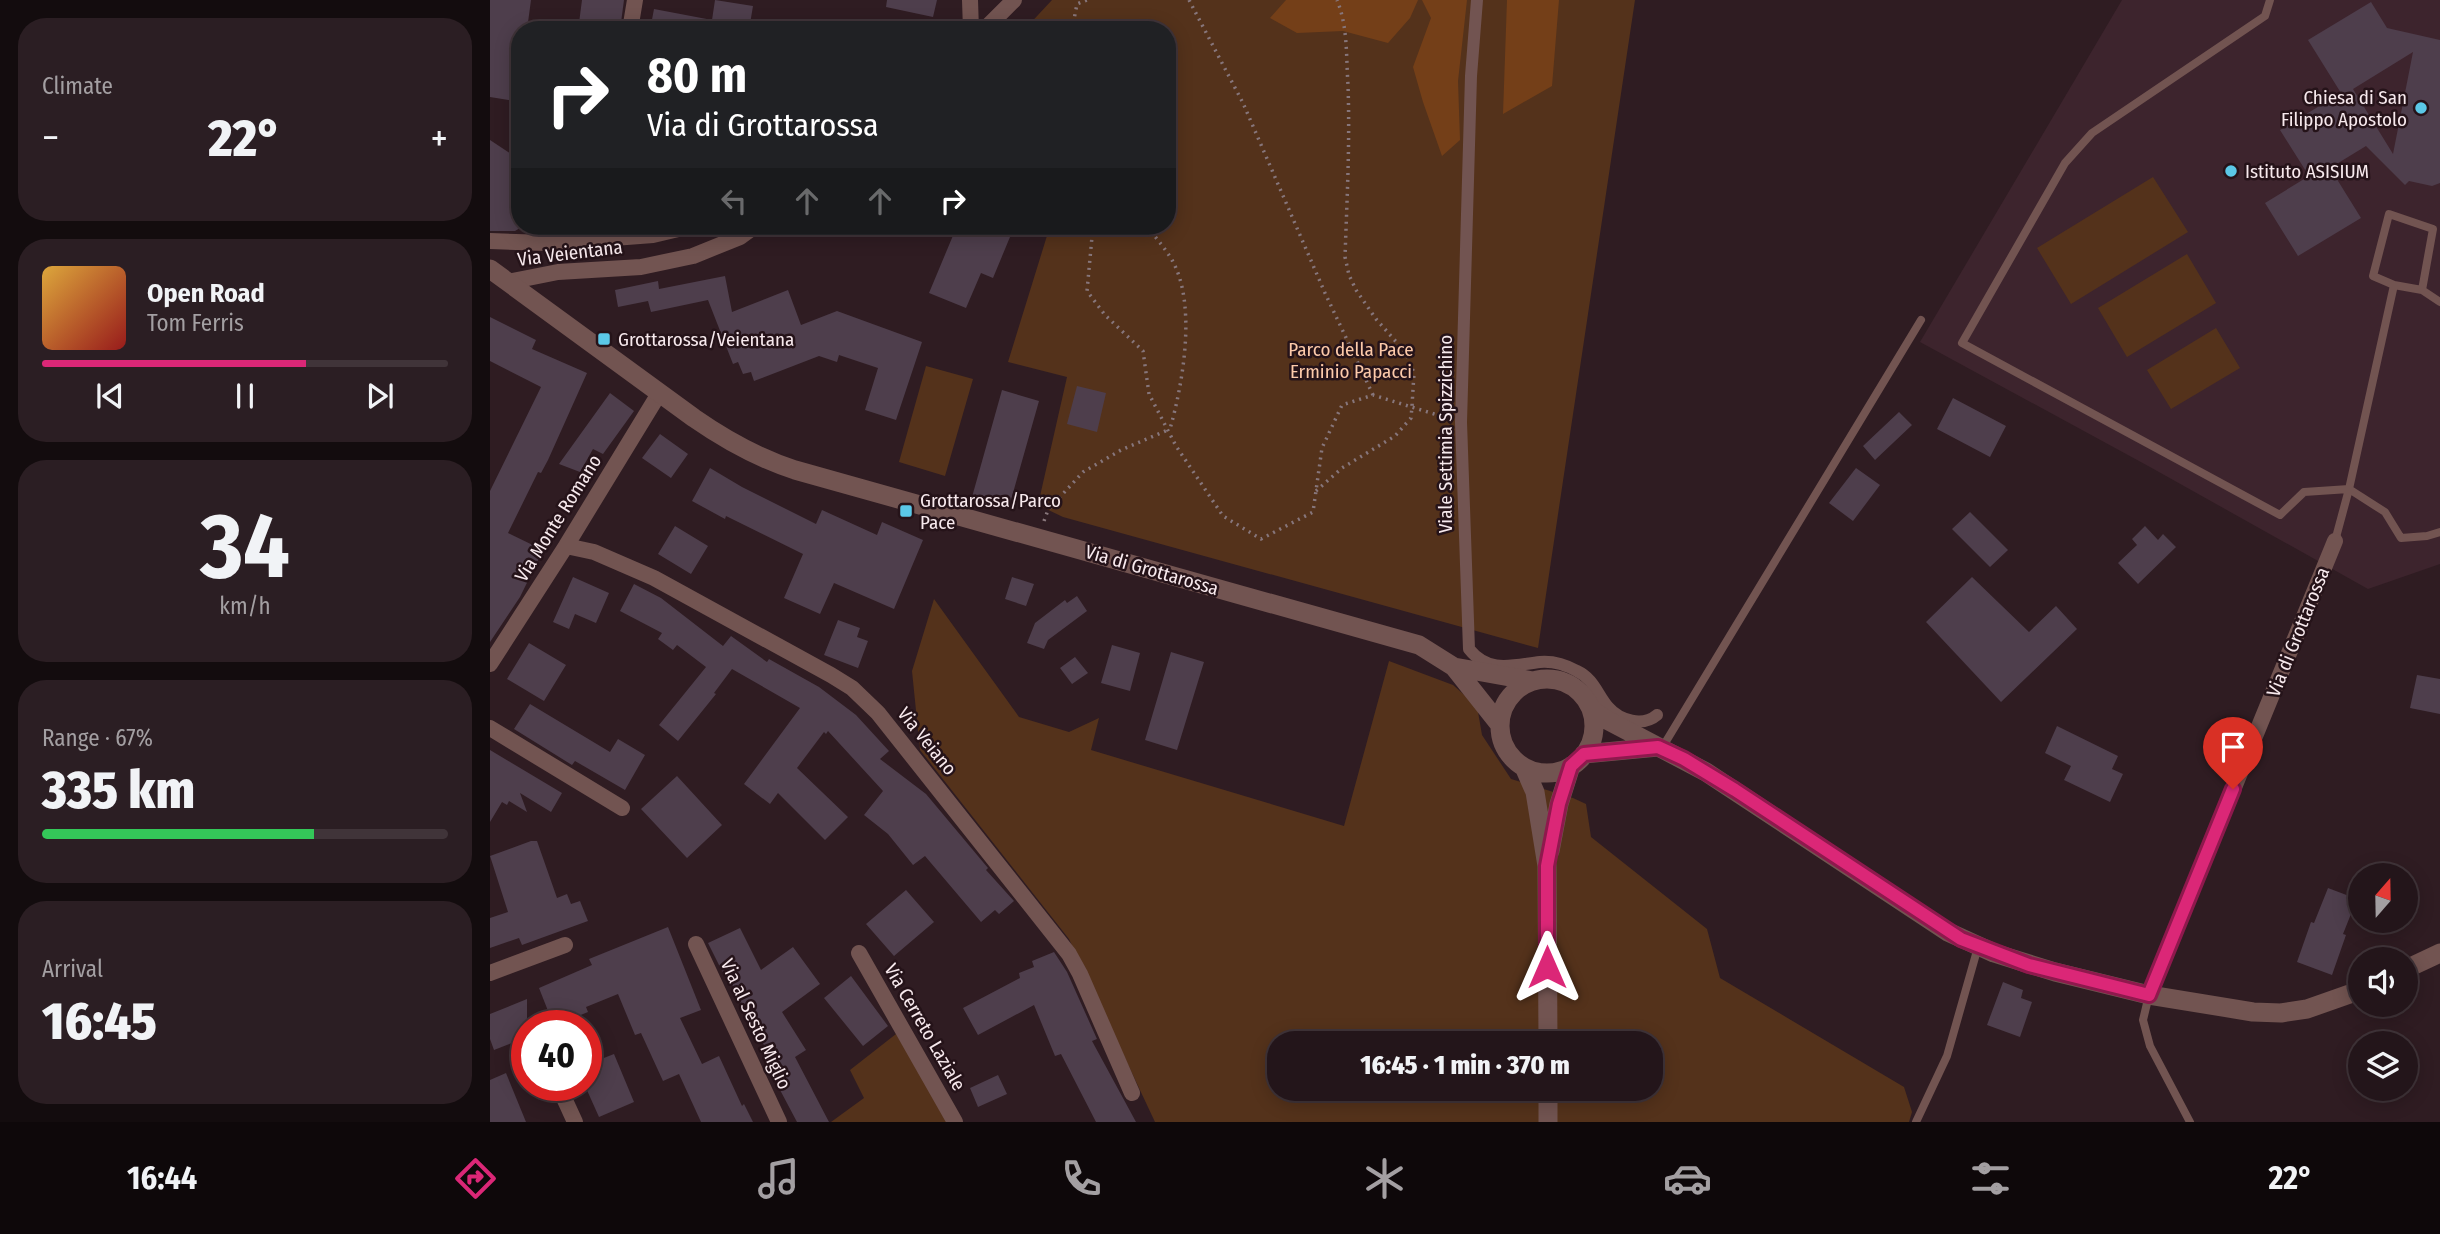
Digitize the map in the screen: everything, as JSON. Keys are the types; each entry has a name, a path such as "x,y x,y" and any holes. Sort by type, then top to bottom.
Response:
{"street":[{"path":"632,21 635,0"},
{"path":"970,0 971,21"},
{"path":"993,21 1014,0"},
{"name":"Viale Settimia Spizzichino","path":"1477,0 1471,76 1461,422 1469,649 1478,658 1503,667 1541,662 1558,663 1587,677 1608,707 1618,715 1640,723 1650,721 1657,715"},
{"path":"490,241 547,243 585,235"},
{"name":"Via Veientana","path":"508,282 558,272 640,267 693,256 743,235"},
{"name":"Via di Grottarossa","path":"490,269 727,441 772,462 1419,645 1454,667 1500,725"},
{"name":"Via Monte Romano","path":"490,664 566,547 660,392"},
{"name":"Via di Grottarossa","path":"2149,995 2335,541"},
{"name":"Via Veiano","path":"566,547 594,552 654,578 831,675 866,700 1069,954 1132,1093"},
{"name":"Via di Grottarossa","path":"1454,667 1533,681"},
{"path":"1548,1031 1547,866 1535,792 1524,766 1506,748 1500,725 1503,711 1516,691 1533,681 1554,680 1572,686 1584,697 1591,709 1607,720 1735,790 1948,932 1978,947 2029,965 2149,995 2232,1010 2281,1013 2317,1007 2348,995"},
{"path":"1547,866 1559,804 1593,733 1591,709"},
{"path":"490,728 622,808"},
{"path":"1524,766 1539,772 1548,772 1563,770 1578,760 1660,748"},
{"name":"Via al Sesto Miglio","path":"696,944 779,1122"},
{"path":"490,974 565,945"},
{"name":"Via Cerreto Laziale","path":"859,953 955,1122"},
{"path":"2418,964 2440,953"},
{"path":"565,1101 575,1122"},
{"path":"1548,1101 1548,1122"}],"lane":[{"path":"2270,0 2265,16 2092,133 2065,163 1962,343 2280,515 2304,492 2349,489 2385,512 2401,538 2440,532"},
{"path":"2421,290 2433,229 2389,214 2373,276 2394,285 2421,290 2440,302"},
{"path":"2335,541 2394,285"},
{"path":"1660,748 1921,320"},
{"path":"1916,1122 1947,1056 1978,947"},
{"path":"2149,995 2143,1020 2150,1045 2190,1122"}],"path":[{"path":"1074,21 1077,5 1087,0"},
{"path":"1189,0 1243,103 1325,293 1373,395"},
{"path":"1316,491 1342,468 1395,436 1411,418 1414,373 1406,354 1356,290 1345,257 1350,116 1344,17 1337,0"},
{"path":"1092,235 1087,291 1105,316 1143,351 1149,394 1223,516 1261,539 1313,512 1322,448 1342,405 1373,395 1461,422"},
{"path":"1154,235 1173,262 1186,301 1181,389 1169,430"},
{"path":"1040,538 1048,510 1083,472 1121,450 1169,430"}],"shaded area":[{"path":"1286,0 1418,0 1410,18 1388,43 1343,31 1297,33 1270,18"},
{"path":"1422,0 1467,0 1458,81 1460,140 1442,156 1413,67 1431,18"},
{"path":"1507,0 1559,0 1552,86 1503,114"},
{"name":"Istituto ASISIUM","path":"2122,0 2440,0 2440,564 2368,589 1920,342"}],"green space":[{"name":"Parco della Pace Erminio Papacci","path":"1052,0 1635,0 1538,648 1063,517 1038,505 1067,377 1008,362 1047,235 1176,235 1176,21 1032,21"},
{"path":"2153,177 2188,232 2071,304 2037,248"},
{"path":"2187,254 2216,303 2127,357 2098,308"},
{"path":"2216,328 2240,368 2171,409 2147,370"},
{"path":"926,366 973,379 945,476 899,462"},
{"path":"934,599 1019,717 1069,732 1099,718 1091,750 1344,826 1389,661 1453,685 1477,706 1482,735 1511,779 1586,804 1591,837 1707,929 1720,978 1904,1087 1912,1112 1909,1122 1155,1122 1069,939 920,750 912,671"},
{"path":"896,1034 949,1122 831,1122 864,1098 850,1070"}],"building":[{"path":"490,0 531,0 528,21 511,21 511,100 490,97"},
{"path":"582,0 624,0 621,21 579,21"},
{"path":"715,0 753,6 750,21 652,21 654,9 712,20"},
{"path":"887,0 937,0 933,17 886,7"},
{"path":"2371,2 2387,28 2440,40 2440,183 2432,186 2409,181 2405,185 2366,146 2330,168 2361,218 2298,256 2265,203 2309,176 2280,130 2341,93 2308,40","holes":["2413,52 2393,154 2353,89"]},
{"path":"490,140 511,154 511,231 490,231"},
{"path":"953,235 1010,237 993,278 981,273 966,308 929,293"},
{"path":"725,276 732,312 788,290 801,325 837,311 922,342 896,420 865,410 878,368 839,355 837,362 819,356 754,381 751,372 743,374 738,362 733,364 708,300 651,312 648,301 618,307 615,290 658,281 659,289"},
{"path":"490,317 536,340 532,349 587,373 548,460 541,473 538,472 508,533 543,550 520,597 490,642 490,491 541,387 490,361"},
{"path":"1077,386 1106,393 1097,432 1067,424"},
{"path":"1002,390 1039,401 1009,507 972,497"},
{"path":"610,393 634,411 603,454 593,449 580,472 559,464"},
{"path":"1953,398 2006,426 1990,457 1937,429"},
{"path":"1899,412 1912,425 1875,460 1863,446"},
{"path":"660,434 688,454 671,478 642,458"},
{"path":"710,468 816,524 822,510 877,535 882,522 923,540 894,609 834,583 820,614 784,598 803,554 692,501"},
{"path":"1856,468 1880,485 1853,521 1829,503"},
{"path":"1970,512 2008,550 1990,567 1952,529"},
{"path":"675,526 708,546 691,574 658,554"},
{"path":"2145,526 2158,540 2163,534 2176,547 2138,584 2118,563 2137,545 2132,539"},
{"path":"573,577 609,593 596,623 575,614 569,629 553,622"},
{"path":"1012,577 1034,584 1026,606 1005,599"},
{"path":"1972,577 2029,632 2056,606 2077,629 2001,702 1926,622"},
{"path":"634,584 661,598 723,646 731,636 767,662 769,659 819,687 856,715 889,751 880,759 926,794 1014,901 999,914 995,910 981,922 925,856 913,865 888,834 864,815 883,791 828,731 826,734 824,732 797,768 848,817 825,840 778,793 770,804 744,784 800,708 732,669 714,693 716,694 678,741 659,725 706,667 677,645 673,650 658,639 662,633 620,611"},
{"path":"1077,596 1087,611 1048,640 1044,649 1027,643 1035,623 1065,600 1067,603"},
{"path":"838,620 860,628 857,637 868,641 858,668 824,655"},
{"path":"529,643 566,665 544,701 507,679"},
{"path":"1112,645 1140,653 1130,691 1101,683"},
{"path":"1171,652 1204,662 1177,750 1145,740"},
{"path":"1075,657 1088,673 1072,684 1060,668"},
{"path":"2417,675 2440,679 2440,714 2410,708"},
{"path":"530,704 610,752 618,739 645,755 625,790 575,761 572,765 514,729"},
{"path":"2057,726 2118,756 2112,769 2123,774 2110,802 2064,780 2071,766 2045,753"},
{"path":"490,750 562,793 551,812 520,793 527,812 509,801 507,805 502,802 490,822"},
{"path":"677,776 722,825 687,858 641,809"},
{"path":"537,841 557,898 567,894 571,904 580,901 588,921 522,945 519,938 490,948 490,918 508,912 490,856"},
{"path":"2328,888 2348,896 2348,922 2343,934 2346,935 2332,975 2297,962 2311,922 2314,923"},
{"path":"906,890 934,922 894,956 866,924"},
{"path":"668,927 701,1010 680,1018 702,1064 719,1056 742,1106 744,1104 753,1122 701,1122 679,1074 663,1081 641,1033 635,1035 618,994 586,1007 587,1010 548,1010 539,988 592,965 589,959"},
{"path":"740,928 761,970 793,947 820,984 782,1012 806,1050 795,1057 829,1122 797,1122 779,1088 787,1083 747,1017 731,982 728,983 708,943"},
{"path":"1054,952 1067,972 1097,1039 1092,1041 1136,1122 1096,1122 1061,1054 1055,1056 1034,1005 978,1035 963,1008 1020,978 1019,973 1034,967 1032,961"},
{"path":"851,976 888,1026 863,1046 824,998"},
{"path":"2003,982 2023,990 2021,998 2032,1002 2020,1037 1987,1025"},
{"path":"527,999 527,1010 511,1010 511,1043 494,1050 490,1039 490,1014"},
{"path":"614,1054 634,1102 599,1117 592,1101 602,1101 602,1059"},
{"path":"506,1073 511,1085 511,1101 517,1101 526,1122 490,1122 490,1080"},
{"path":"998,1075 1007,1094 978,1107 970,1088"}],"place":[{"name":"Chiesa di San Filippo Apostolo","path":"2421,108"},
{"name":"Istituto ASISIUM","path":"2231,171"},
{"name":"Grottarossa/Veientana","path":"604,339"},
{"name":"Grottarossa/Parco Pace","path":"906,511"}],"route":[{"path":"1547,967 1547,866 1559,804 1571,766 1584,754 1662,748 1735,790 1961,939 2029,965 2149,995 2233,789"}]}
